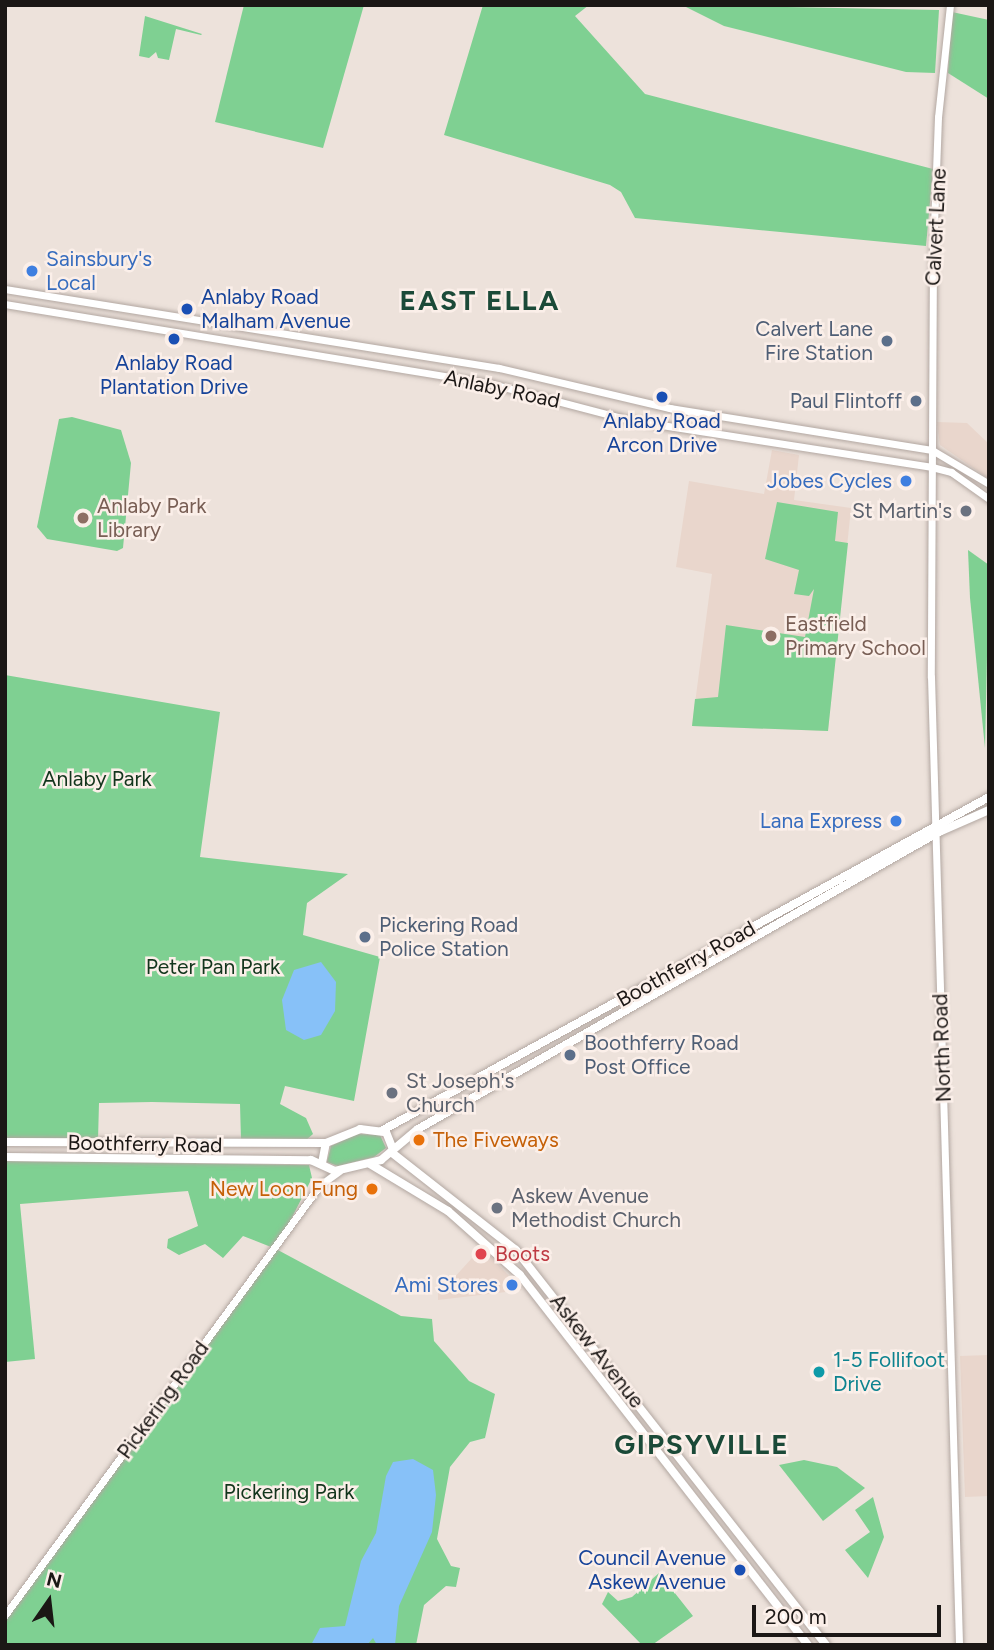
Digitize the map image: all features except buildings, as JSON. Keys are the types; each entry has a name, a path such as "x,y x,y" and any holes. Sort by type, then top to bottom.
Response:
{"main road":[{"name":"Boothferry Road","path":"383,1130 938,821 989,797"},
{"name":"Boothferry Road","path":"5,1157 323,1165 340,1170 370,1164 418,1129 939,832 989,810"},
{"path":"323,1165 326,1143 351,1130 383,1130 392,1150"},
{"name":"Boothferry Road","path":"5,1142 326,1143"},
{"name":"Askew Avenue","path":"392,1150 516,1250 826,1645"},
{"name":"Askew Avenue","path":"370,1164 449,1211 505,1259 638,1425 808,1645"},
{"path":"638,1425 648,1417"}],"street":[{"name":"Calvert Lane","path":"932,450 938,117 950,5"},
{"name":"Anlaby Road","path":"5,289 499,368 670,408 932,450 989,484"},
{"name":"Anlaby Road","path":"5,304 492,384 629,420 932,467 951,472 989,499"},
{"name":"North Road","path":"932,450 931,677 939,832 959,1645"},
{"name":"Pickering Road","path":"320,1185 323,1165"},
{"name":"Pickering Road","path":"5,1615 320,1185 340,1170"}],"shaded area":[{"path":"937,422 967,423 989,444 989,479 940,445"},
{"name":"Eastfield Primary School","path":"772,450 799,455 794,500 851,508 828,731 692,726 712,574 676,567 689,481 764,494"},
{"path":"482,1247 522,1290 438,1300 438,1282 452,1280"},
{"path":"989,1355 989,1496 965,1497 960,1356"}],"green space":[{"path":"244,5 364,5 323,148 215,122"},
{"path":"483,5 589,5 575,16 645,94 933,169 926,246 635,218 621,192 610,185 444,135"},
{"path":"682,5 939,10 935,73 906,72 724,26"},
{"path":"952,12 989,20 989,99 948,73"},
{"path":"145,16 202,34 176,29 169,60 158,58 156,52 149,58 139,56"},
{"path":"72,417 121,430 131,463 123,548 117,551 47,539 37,527 59,419"},
{"path":"777,502 838,512 835,541 848,543 828,731 692,726 695,699 718,697 726,625 805,637 814,589 809,596 794,594 799,570 765,559"},
{"path":"968,550 989,565 985,748 970,598"},
{"path":"5,675 220,712 200,857 348,874 307,903 303,935 380,957 354,1101 285,1086 280,1104 306,1118 313,1134 305,1141 241,1140 240,1104 152,1102 99,1103 98,1140 5,1139"},
{"path":"357,1134 380,1135 386,1148 374,1157 338,1166 327,1162 331,1146"},
{"path":"5,1161 309,1165 312,1178 276,1249 243,1236 223,1258 205,1244 179,1255 167,1248 168,1239 198,1226 188,1191 20,1204 35,1359 5,1362"},
{"name":"Pickering Park","path":"276,1249 401,1316 432,1319 434,1341 469,1381 495,1394 485,1438 470,1442 450,1467 437,1539 451,1566 460,1568 456,1587 446,1586 424,1605 416,1645 5,1645 5,1621"},
{"path":"804,1460 837,1467 865,1488 823,1521 779,1465"},
{"path":"873,1497 884,1537 868,1578 845,1550 870,1532 855,1510"},
{"path":"659,1573 693,1616 652,1645 642,1645 602,1604 608,1592 618,1601 632,1597"}],"water":[{"path":"321,962 336,982 335,1011 321,1035 304,1040 286,1030 282,1000 294,970"},
{"path":"413,1459 433,1470 436,1495 432,1532 399,1606 395,1645 377,1645 373,1638 367,1645 311,1645 320,1628 345,1626 361,1561 376,1533 386,1476 393,1462"}],"place":[{"name":"Sainsbury's Local","path":"32,271"},
{"name":"Anlaby Road Malham Avenue","path":"187,309"},
{"name":"Anlaby Road Plantation Drive","path":"174,339"},
{"name":"Calvert Lane Fire Station","path":"887,341"},
{"name":"Anlaby Road Arcon Drive","path":"662,397"},
{"name":"Paul Flintoff","path":"916,401"},
{"name":"Jobes Cycles","path":"906,481"},
{"name":"St Martin's","path":"966,511"},
{"name":"Anlaby Park Library","path":"83,518"},
{"name":"Eastfield Primary School","path":"771,636"},
{"name":"Lana Express","path":"896,821"},
{"name":"Pickering Road Police Station","path":"365,937"},
{"name":"Boothferry Road Post Office","path":"570,1055"},
{"name":"St Joseph's Church","path":"392,1093"},
{"name":"The Fiveways","path":"419,1140"},
{"name":"New Loon Fung","path":"372,1189"},
{"name":"Askew Avenue Methodist Church","path":"497,1208"},
{"name":"Boots","path":"481,1254"},
{"name":"Ami Stores","path":"512,1285"},
{"name":"1-5 Follifoot Drive","path":"819,1372"},
{"name":"Council Avenue Askew Avenue","path":"740,1570"}],"district":[{"name":"EAST ELLA","path":"480,300"},
{"name":"GIPSYVILLE","path":"702,1444"}],"park label":[{"name":"Anlaby Park","path":"97,779"},
{"name":"Peter Pan Park","path":"213,967"}]}
